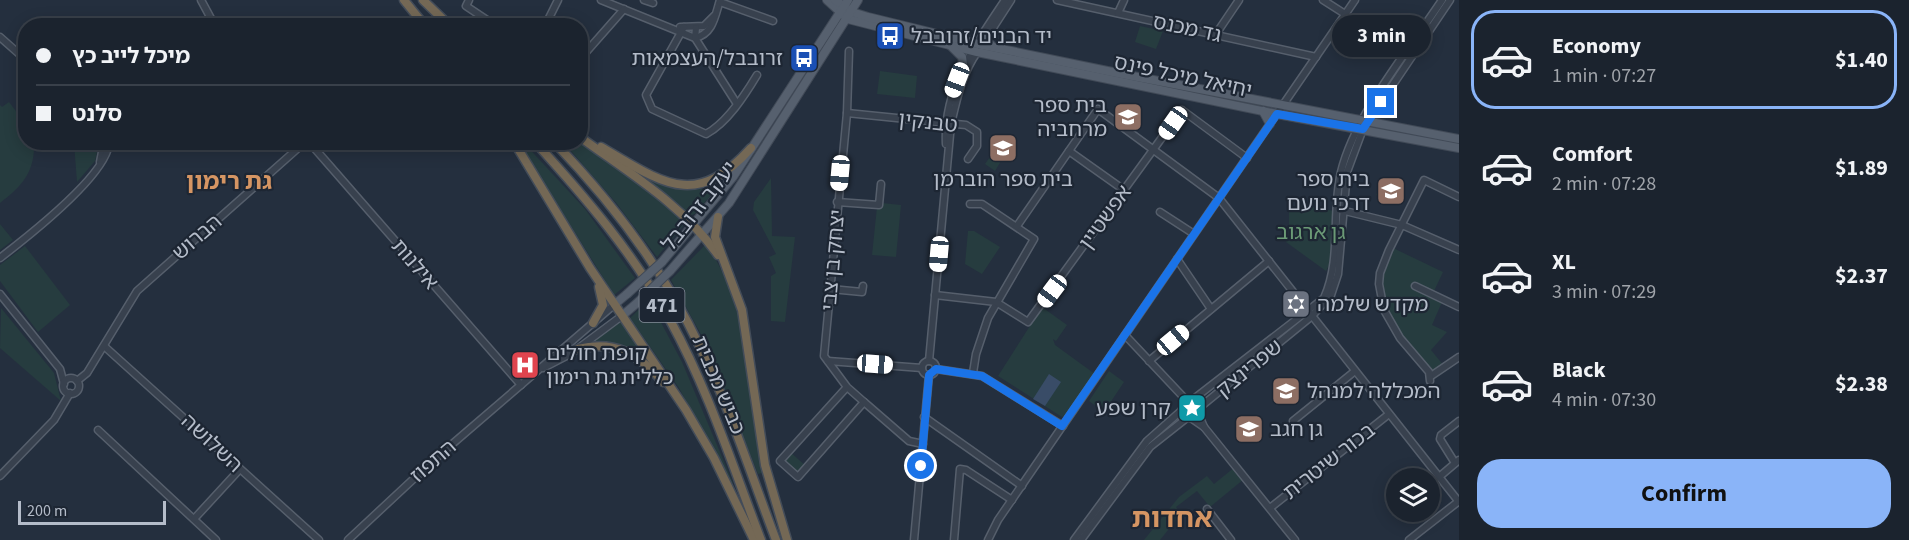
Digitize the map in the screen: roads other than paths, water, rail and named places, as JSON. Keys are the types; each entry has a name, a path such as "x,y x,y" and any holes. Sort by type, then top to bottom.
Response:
{"highway":[{"path":"403,0 413,18"},
{"path":"403,0 418,18"},
{"path":"423,0 438,18"},
{"path":"423,0 442,18"},
{"path":"588,140 664,180 688,187 702,185 719,178 751,148"},
{"path":"588,142 679,210 703,235 730,276"},
{"path":"519,150 595,276 686,410 714,458 754,540"},
{"name":"כביש מכבית","path":"542,150 610,227 659,300 701,385 761,540"},
{"name":"כביש מכבית","path":"561,150 619,216 651,260 684,315 714,380 776,540"},
{"path":"718,217 715,237 744,316 765,465 787,540"},
{"path":"593,322 602,308 603,301 595,276"},
{"path":"578,349 605,345 629,352 650,368 686,410"}],"main road":[{"path":"827,0 844,7"},
{"path":"827,0 831,25"},
{"path":"835,0 850,15 866,21 950,45 976,48"},
{"path":"858,0 866,21"},
{"name":"יעקב זרובבל","path":"623,315 670,271 718,217 858,0"},
{"name":"יעקב זרובבל","path":"615,304 662,262 733,177 844,7"},
{"path":"836,35 866,21 976,48"},
{"path":"988,35 988,42 993,47"},
{"path":"950,45 962,57 963,64"},
{"name":"יחיאל מיכל פינס","path":"976,48 993,47 1282,106 1459,148"},
{"name":"יחיאל מיכל פינס","path":"976,48 1277,114 1344,126 1362,125 1459,139"},
{"path":"1263,111 1269,118 1270,124"}],"street":[{"path":"201,0 211,18"},
{"path":"469,0 466,6 484,18"},
{"path":"549,18 558,0"},
{"path":"601,0 683,30 694,38 736,104"},
{"path":"644,0 653,3"},
{"path":"948,125 976,48 1005,0"},
{"path":"828,361 922,368 929,361 948,172 948,125 953,91 963,64 988,35 1011,0"},
{"name":"גד מכנס","path":"1058,0 1316,57"},
{"path":"1118,13 1124,0"},
{"path":"1216,34 1239,0"},
{"path":"1323,0 1345,14"},
{"path":"988,540 1062,426 1355,0"},
{"path":"1362,125 1442,0"},
{"path":"1362,125 1450,0"},
{"path":"694,38 708,31 720,1 773,21"},
{"path":"588,50 624,9"},
{"path":"683,30 696,28 709,22 716,13"},
{"path":"694,38 696,28"},
{"path":"683,30 646,95 652,109 706,134 713,130 736,104 757,75"},
{"path":"0,37 18,53"},
{"name":"יצחק בן צבי","path":"828,361 824,356 847,113 849,51"},
{"path":"1017,226 1098,109 1219,198 1432,468"},
{"name":"אפשטיין","path":"996,302 1028,322 1182,110 1247,158"},
{"name":"טבנקין","path":"847,113 948,125 966,125 977,132 977,147 968,159"},
{"name":"שפרינצק","path":"1341,210 1341,173 1353,139 1362,125"},
{"name":"שפרינצק","path":"1189,417 1310,314 1324,298 1334,272 1347,172 1362,125"},
{"path":"1344,126 1351,131 1353,139"},
{"path":"96,170 103,150"},
{"path":"0,258 56,212 96,170 107,156 108,150"},
{"name":"הברוש","path":"74,380 87,373 143,285 296,150"},
{"name":"אילנות","path":"316,150 520,385"},
{"path":"1068,151 1124,190"},
{"path":"1459,197 1425,180 1380,273 1384,310 1400,338 1431,378 1459,357"},
{"path":"837,202 879,205 881,184"},
{"path":"970,204 982,204 1032,235 1034,242 996,302 976,354 972,373"},
{"path":"1341,210 1402,225 1459,250"},
{"path":"1160,212 1194,234"},
{"path":"1178,259 1211,309"},
{"path":"1149,361 1269,261"},
{"path":"831,289 862,292 863,286"},
{"path":"1415,286 1459,307"},
{"path":"0,294 60,369 74,380 78,390 70,393 54,420 0,476"},
{"path":"935,295 996,302"},
{"name":"יעקב זרובבל","path":"520,385 615,304"},
{"name":"שפרינצק","path":"1074,540 1147,441 1186,403 1310,314"},
{"name":"יעקב זרובבל","path":"535,373 578,349 623,315"},
{"path":"1125,335 1186,403 1198,410 1199,419 1204,427 1270,508 1292,539"},
{"name":"השלושה","path":"104,346 319,540"},
{"path":"828,361 848,387 864,402 909,441 923,444"},
{"path":"929,361 936,369"},
{"path":"922,368 924,373 929,375"},
{"path":"60,369 65,390 70,393"},
{"path":"914,540 929,375 936,369 972,373 990,380 1062,426"},
{"path":"1293,421 1355,370"},
{"path":"64,384 74,380"},
{"name":"התפוז","path":"348,540 436,458 520,385"},
{"path":"848,387 780,461 798,477 864,402"},
{"path":"1186,403 1189,417 1204,427"},
{"name":"בכור שיטרית","path":"1270,508 1389,414"},
{"path":"924,417 1022,486"},
{"path":"1081,540 1150,447 1189,417"},
{"path":"1440,476 1457,461 1440,439 1441,435 1459,421"},
{"path":"98,430 216,540"},
{"path":"194,519 240,470"},
{"path":"954,540 960,470 966,470 1012,500"},
{"path":"1409,540 1459,502 1440,478"},
{"path":"1207,509 1231,540"}],"water":[{"path":"1049,374 1061,382 1045,406 1033,399"}],"place":[{"name":"יד הבנים/זרובבל","path":"890,36"},
{"name":"זרובבל/העצמאות","path":"804,58"},
{"name":"בית ספר מרחביה","path":"1128,117"},
{"name":"בית ספר הוברמן","path":"1003,148"},
{"name":"בית ספר דרכי נועם","path":"1391,191"},
{"name":"מקדש שלמה","path":"1296,304"},
{"name":"קופת חולים כללית גת רימון","path":"525,365"},
{"name":"המכללה למנהל","path":"1286,391"},
{"name":"קרן שפע","path":"1192,408"},
{"name":"גן חגב","path":"1249,429"}],"district":[{"name":"גת רימון","path":"229,181"},
{"name":"אחדות","path":"1172,518"}],"park label":[{"name":"גן ארגוב","path":"1311,232"}]}
